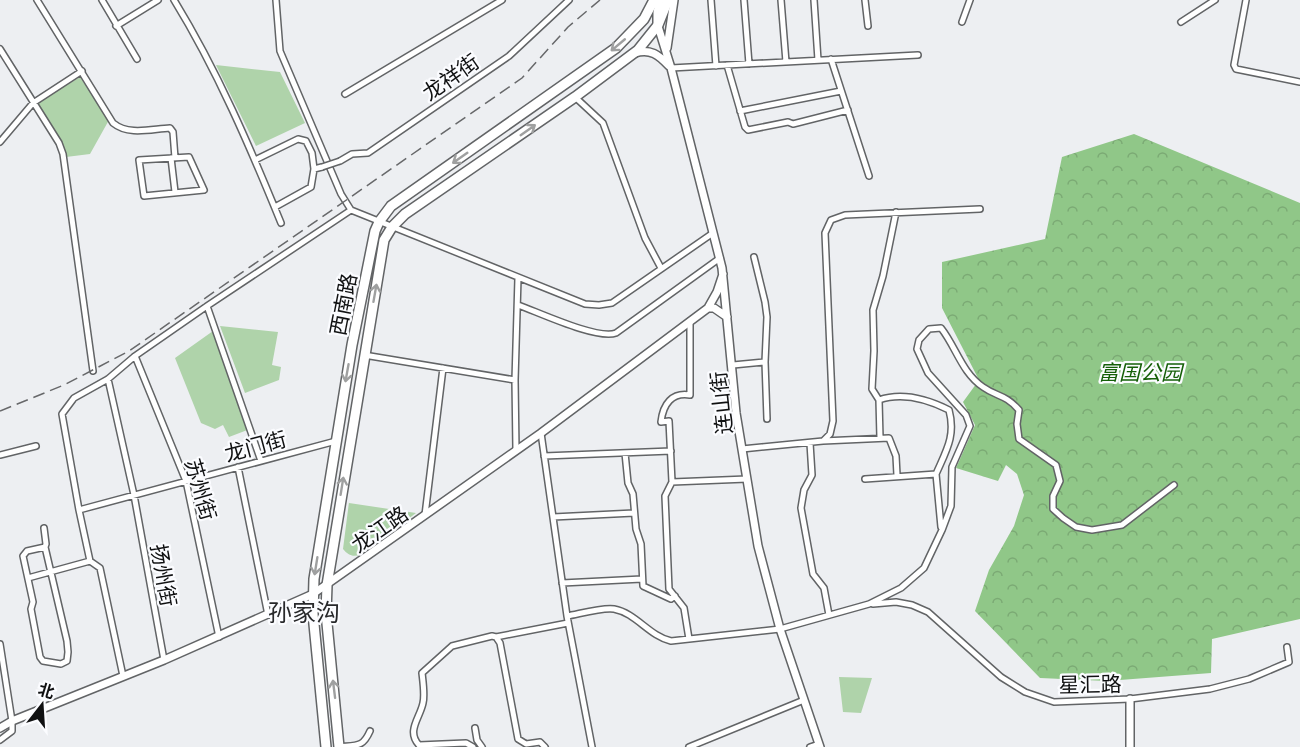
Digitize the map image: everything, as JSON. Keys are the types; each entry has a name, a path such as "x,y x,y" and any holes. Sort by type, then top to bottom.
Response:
{"main road":[{"name":"西南路","path":"326,747 314,636 313,594 352,345 375,231 391,206 616,48 644,19 654,0"},
{"path":"339,747 326,613 327,585 384,240 392,227 405,214 635,53 658,25 668,0"}],"street":[{"path":"38,0 113,123 120,129 130,131 170,128 173,132 174,192"},
{"path":"102,0 137,59"},
{"path":"116,26 158,0"},
{"path":"174,0 200,42 255,160 281,224"},
{"path":"276,0 280,51 341,194 351,210 585,304 599,305 612,303 713,233"},
{"path":"345,94 502,0"},
{"name":"龙祥街","path":"314,170 352,154 368,153 508,56 569,0"},
{"path":"658,25 656,18 660,0"},
{"path":"666,53 674,0"},
{"path":"711,0 716,66"},
{"path":"744,0 749,64"},
{"path":"781,0 786,62"},
{"path":"814,0 818,60"},
{"path":"865,0 868,26"},
{"path":"962,22 970,0"},
{"path":"1181,22 1215,0"},
{"path":"1246,0 1234,64 1236,69 1300,82"},
{"name":"连山街","path":"658,25 720,258 733,365 736,413 758,546 780,629 819,745"},
{"path":"0,49 63,154 93,371"},
{"path":"635,53 642,50 654,52 670,68 918,56"},
{"path":"831,60 869,176"},
{"path":"727,65 745,127 748,130 788,122 794,124 848,110"},
{"path":"0,142 33,102 82,71"},
{"path":"740,111 841,91"},
{"path":"575,97 603,123 645,238 661,268"},
{"path":"255,160 298,139 306,141 312,153 314,170 311,188 275,207"},
{"path":"189,157 204,190 144,196 139,160 173,158 189,157"},
{"path":"823,441 830,434 832,422 825,233 831,220 845,214 980,209"},
{"path":"123,676 100,568 90,561 62,414 74,398 108,380 135,356 351,210"},
{"path":"880,438 879,400 872,389 873,310 883,276 896,212"},
{"path":"754,257 767,317 765,362 768,419"},
{"path":"518,305 588,331 610,335 616,333 720,258"},
{"name":"龙江路","path":"0,728 12,721 219,637 313,594 541,433 708,308 723,274"},
{"path":"516,450 515,380 518,278"},
{"path":"207,306 261,461"},
{"path":"708,308 714,308 727,317"},
{"path":"689,639 684,608 669,589 665,496 672,482 671,452 669,421 661,422 662,412 670,399 676,395 690,395 690,321"},
{"path":"473,747 466,744 419,745 416,743 413,728 424,702 422,673 452,646 612,608 625,613 660,638 671,641 780,629 869,604 901,588 924,568 951,506 952,467 969,426 966,416 928,373 916,349 919,340 929,329 941,328 950,340 965,370 983,387 1010,399 1019,410 1017,424 1019,439 1056,465 1060,481 1053,496 1053,509 1076,527 1092,530 1122,525 1173,485"},
{"path":"364,354 515,380"},
{"name":"苏州街","path":"135,356 186,481 219,637"},
{"path":"733,365 765,362"},
{"path":"425,516 443,368"},
{"name":"扬州街","path":"108,380 134,495 164,660"},
{"path":"879,400 907,396 936,403 949,410 952,435 936,474 942,530"},
{"path":"541,433 562,583 592,747"},
{"path":"742,449 823,441 889,438 896,456 897,475"},
{"name":"龙门街","path":"79,510 336,441"},
{"path":"810,442 812,475 804,490 801,508 813,574 824,588 829,615"},
{"path":"0,455 36,446"},
{"path":"544,456 671,452"},
{"path":"625,453 628,483 633,494 636,529 641,544 643,585 671,599 675,596"},
{"path":"238,467 268,615"},
{"path":"865,478 936,474"},
{"path":"672,482 747,479"},
{"path":"553,517 634,513"},
{"path":"44,528 45,547 67,640 68,652 64,664 43,661 40,657 31,609 33,602 24,553 45,547"},
{"path":"28,578 90,561"},
{"path":"562,583 642,579"},
{"name":"星汇路","path":"869,604 896,602 912,605 928,612 1001,677 1025,692 1054,702 1130,699 1210,689 1249,680 1289,662 1287,647"},
{"path":"496,637 500,643 518,739 526,744 540,742 545,747"},
{"path":"0,644 12,721 12,731 0,740"},
{"path":"1130,699 1130,747"},
{"path":"689,747 804,700"},
{"path":"475,728 477,740 482,747"},
{"path":"339,747 363,745 370,731"},
{"path":"810,747 819,745"}],"green space":[{"path":"216,65 280,72 305,123 256,146"},
{"path":"80,77 109,120 90,154 66,157 63,145 37,103"},
{"name":"富国公园","path":"1134,134 1300,203 1300,619 1212,639 1211,673 1107,681 1040,678 975,611 989,570 1014,526 1024,495 1017,474 1006,465 998,481 956,468 975,425 963,402 979,380 942,308 942,262 1045,239 1062,157"},
{"path":"220,326 278,332 272,365 281,367 279,380 245,393"},
{"path":"213,331 250,429 229,437 223,425 215,429 201,423 175,358"},
{"path":"349,502 416,513 360,555 352,556 343,549"},
{"path":"839,677 872,678 861,713 843,712"}],"railway":[{"path":"0,411 64,385 129,351 522,78 568,27 600,0"}],"district":[{"name":"孙家沟","path":"304,610"}]}
